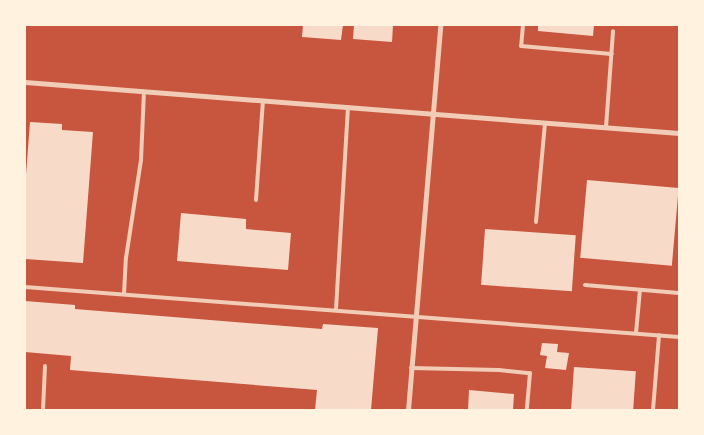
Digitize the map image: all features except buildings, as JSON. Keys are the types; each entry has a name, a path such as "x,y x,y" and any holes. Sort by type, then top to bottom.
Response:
{"street":[{"path":"408,410 440,25"},
{"path":"25,82 679,133"}],"lane":[{"path":"523,25 521,46 612,54"},
{"path":"606,127 614,31"},
{"path":"124,294 126,258 142,160 144,92"},
{"path":"256,200 263,101"},
{"path":"336,310 348,107"},
{"path":"536,222 545,122"},
{"path":"585,285 679,293"},
{"path":"25,287 679,336"},
{"path":"636,333 640,290"},
{"path":"653,410 659,335"},
{"path":"42,410 46,366"},
{"path":"411,368 499,370 530,373 527,410"}]}
